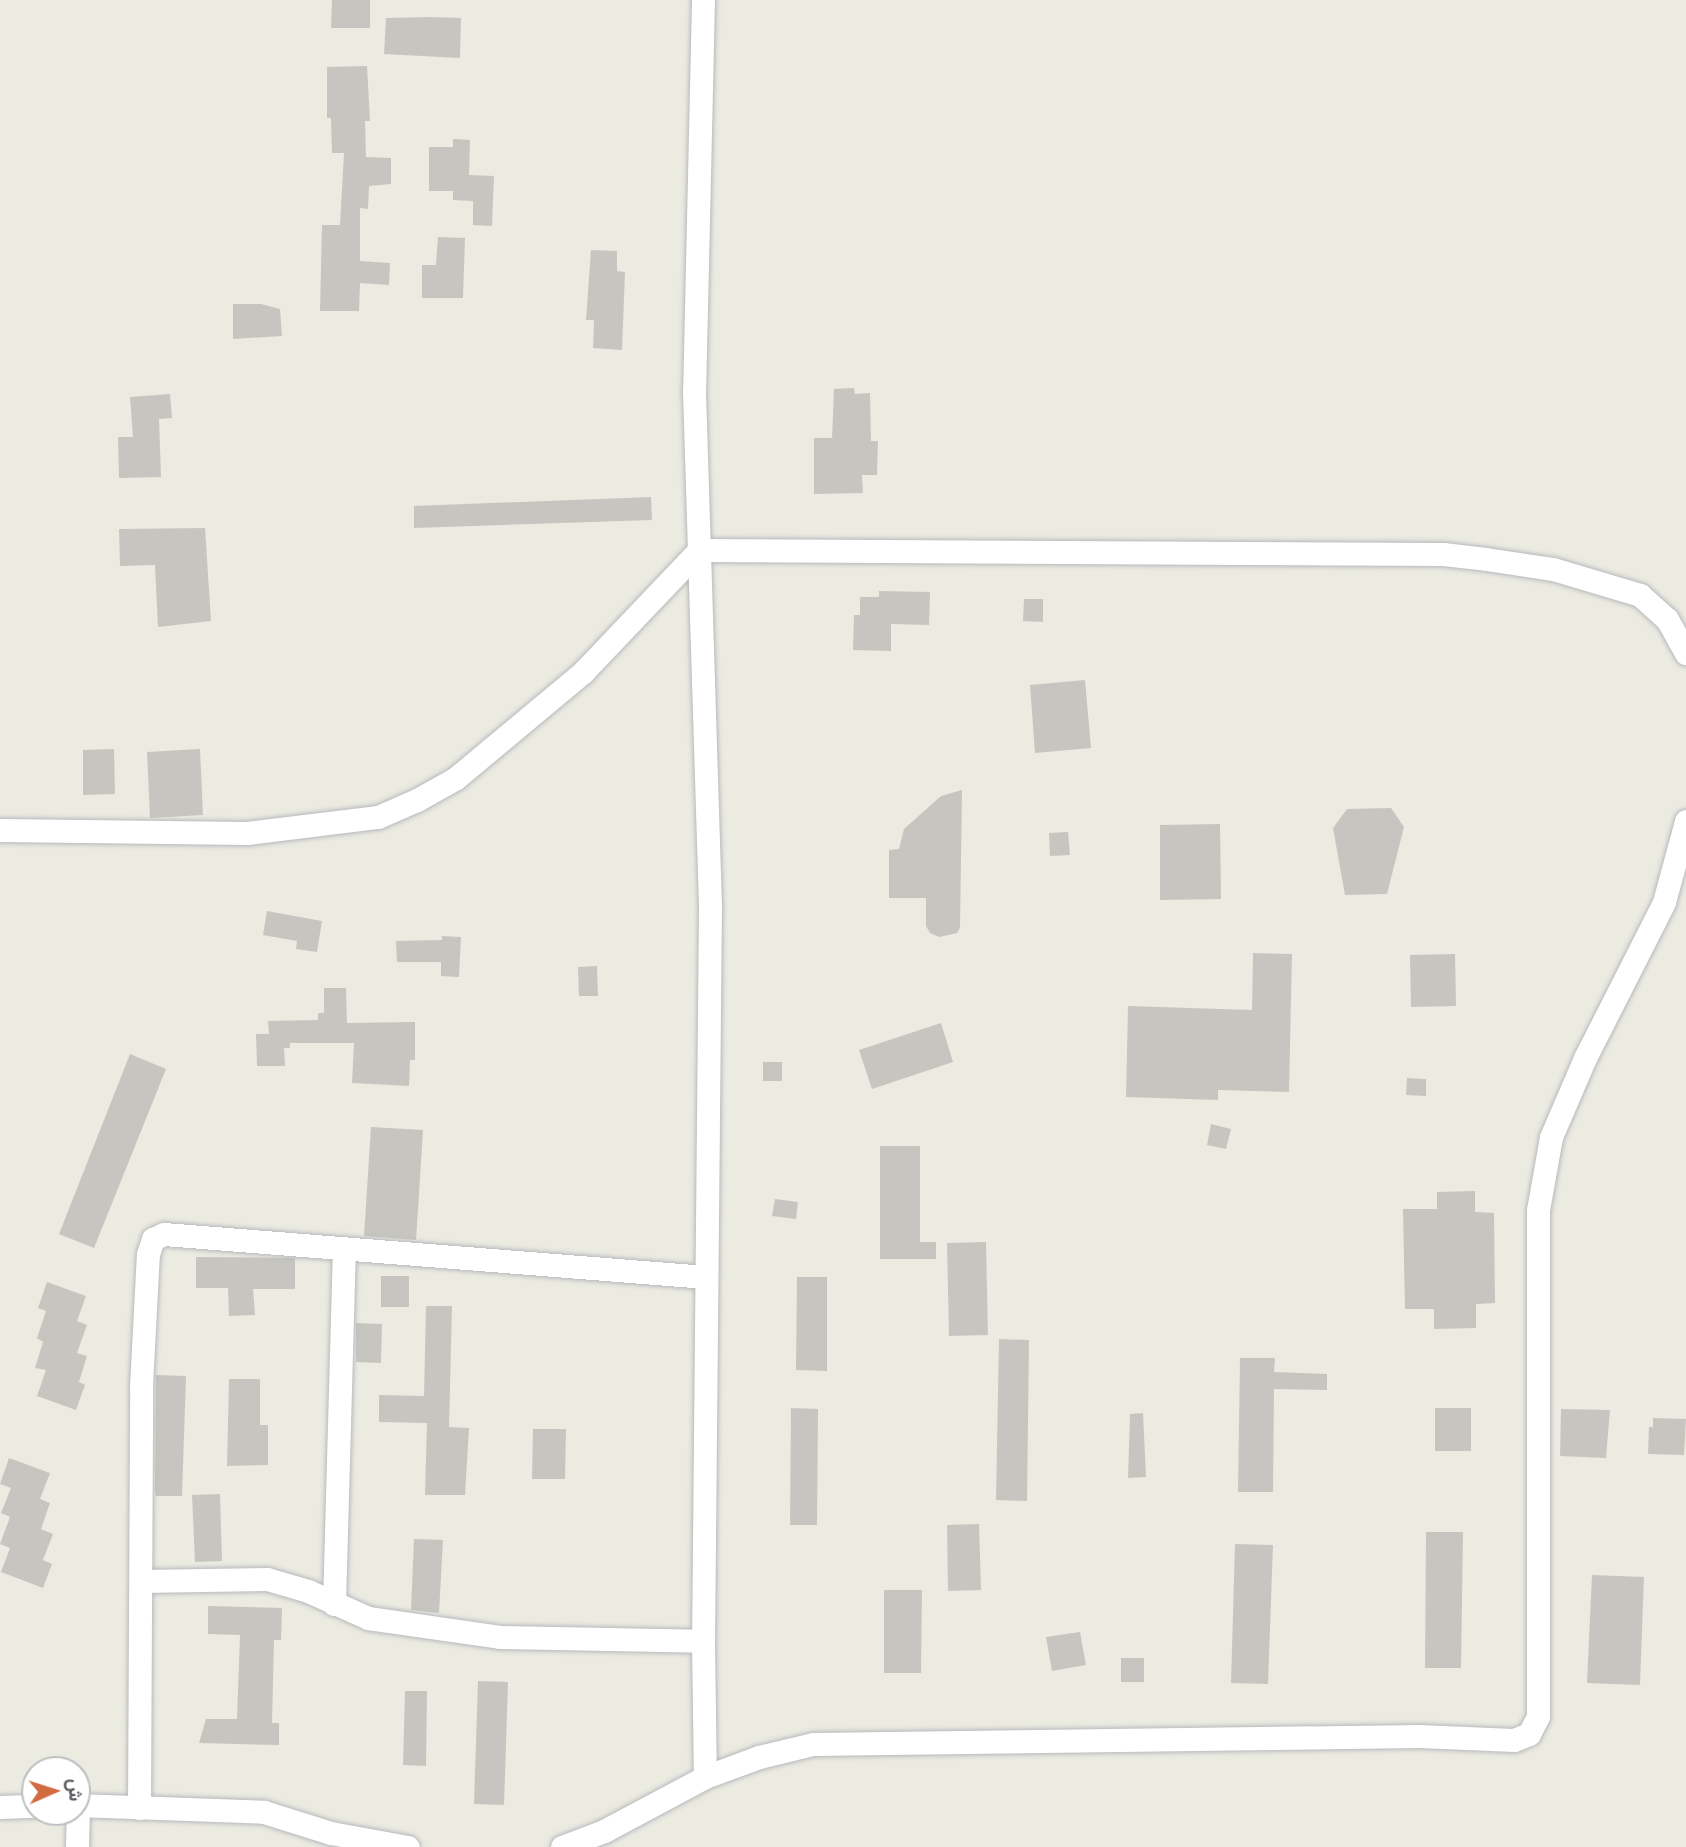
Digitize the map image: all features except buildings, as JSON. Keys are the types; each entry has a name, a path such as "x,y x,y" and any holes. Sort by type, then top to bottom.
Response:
{"street":[{"path":"703,0 694,391 710,905 705,1277 705,1777"},
{"path":"0,830 247,833 378,817 417,800 456,778 583,673 699,550 1443,554 1553,569 1640,595 1667,619 1686,653"},
{"path":"562,1847 604,1832 705,1777 760,1756 813,1744 1419,1736 1514,1740 1530,1734 1538,1716 1538,1210 1551,1137 1585,1058 1664,902 1686,821"},
{"path":"139,1808 141,1386 148,1254 153,1240 164,1234 705,1277"},
{"path":"334,1604 344,1250"},
{"path":"142,1581 267,1579 308,1591 368,1618 500,1636 703,1641"},
{"path":"0,1807 21,1806"},
{"path":"91,1806 264,1812 331,1833 408,1847"},
{"path":"77,1826 77,1847"}]}
